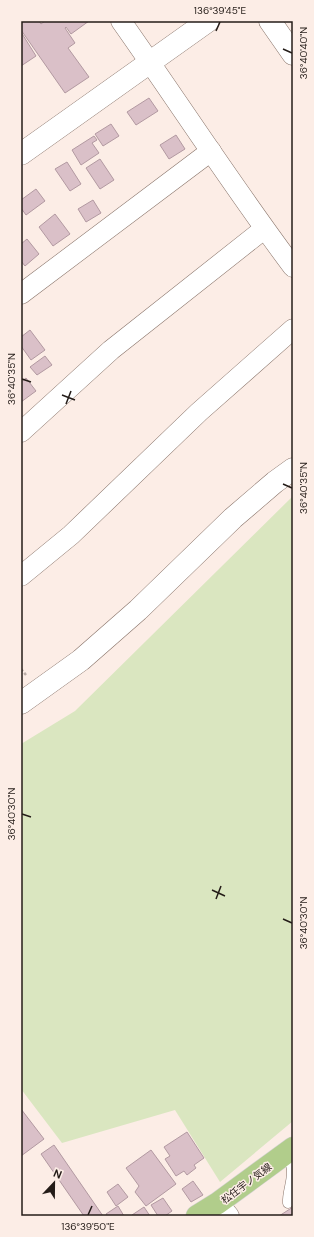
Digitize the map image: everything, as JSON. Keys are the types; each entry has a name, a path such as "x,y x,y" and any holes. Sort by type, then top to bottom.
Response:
{"main road":[{"name":"松任宇ノ気線","path":"197,1216 224,1210 289,1150"}],"street":[{"path":"121,21 264,228 293,267"},
{"path":"21,154 208,21"},
{"path":"270,21 293,54"},
{"path":"21,294 211,151"},
{"path":"21,432 111,350 264,228"},
{"path":"21,576 71,535 199,412 293,329"},
{"path":"21,703 81,660 138,610 233,518 275,482 293,469"}],"lane":[{"path":"288,1203 292,1176 292,1165 289,1150"}],"path":[{"path":"21,669 26,675"}],"green space":[{"path":"293,496 293,1121 220,1182 175,1110 62,1143 21,1089 21,744 75,711"}],"building":[{"path":"21,21 39,21 41,24 45,21 89,21 71,34 66,27 65,28 75,43 68,48 89,77 65,93 21,30"},
{"path":"21,32 36,56 21,66"},
{"path":"149,98 158,111 136,125 127,112"},
{"path":"111,124 119,136 103,146 95,134"},
{"path":"176,135 185,149 169,159 160,145"},
{"path":"94,136 97,140 92,143 99,153 81,165 72,150"},
{"path":"100,159 114,180 100,189 86,168"},
{"path":"67,162 81,184 70,191 55,169"},
{"path":"36,189 45,201 26,215 21,208 21,200"},
{"path":"93,200 101,213 86,222 78,209"},
{"path":"55,214 70,234 53,246 39,227"},
{"path":"27,239 39,254 25,266 21,261 21,244"},
{"path":"30,330 45,350 31,360 21,346 21,337"},
{"path":"45,356 52,365 37,375 30,367"},
{"path":"26,378 36,391 21,402 21,382"},
{"path":"21,1109 44,1139 21,1156"},
{"path":"187,1132 204,1158 194,1165 196,1168 187,1175 184,1171 176,1176 165,1159 170,1156 164,1147"},
{"path":"54,1145 103,1216 84,1216 41,1154"},
{"path":"151,1150 176,1184 146,1206 135,1192 139,1186 126,1168"},
{"path":"193,1181 203,1195 191,1202 182,1189"},
{"path":"118,1184 128,1197 116,1206 107,1192"},
{"path":"163,1198 172,1211 165,1216 158,1216 151,1205"},
{"path":"118,1206 124,1216 107,1216 106,1214"},
{"path":"144,1207 150,1216 132,1215"},
{"path":"293,1207 293,1216 279,1216"}]}
